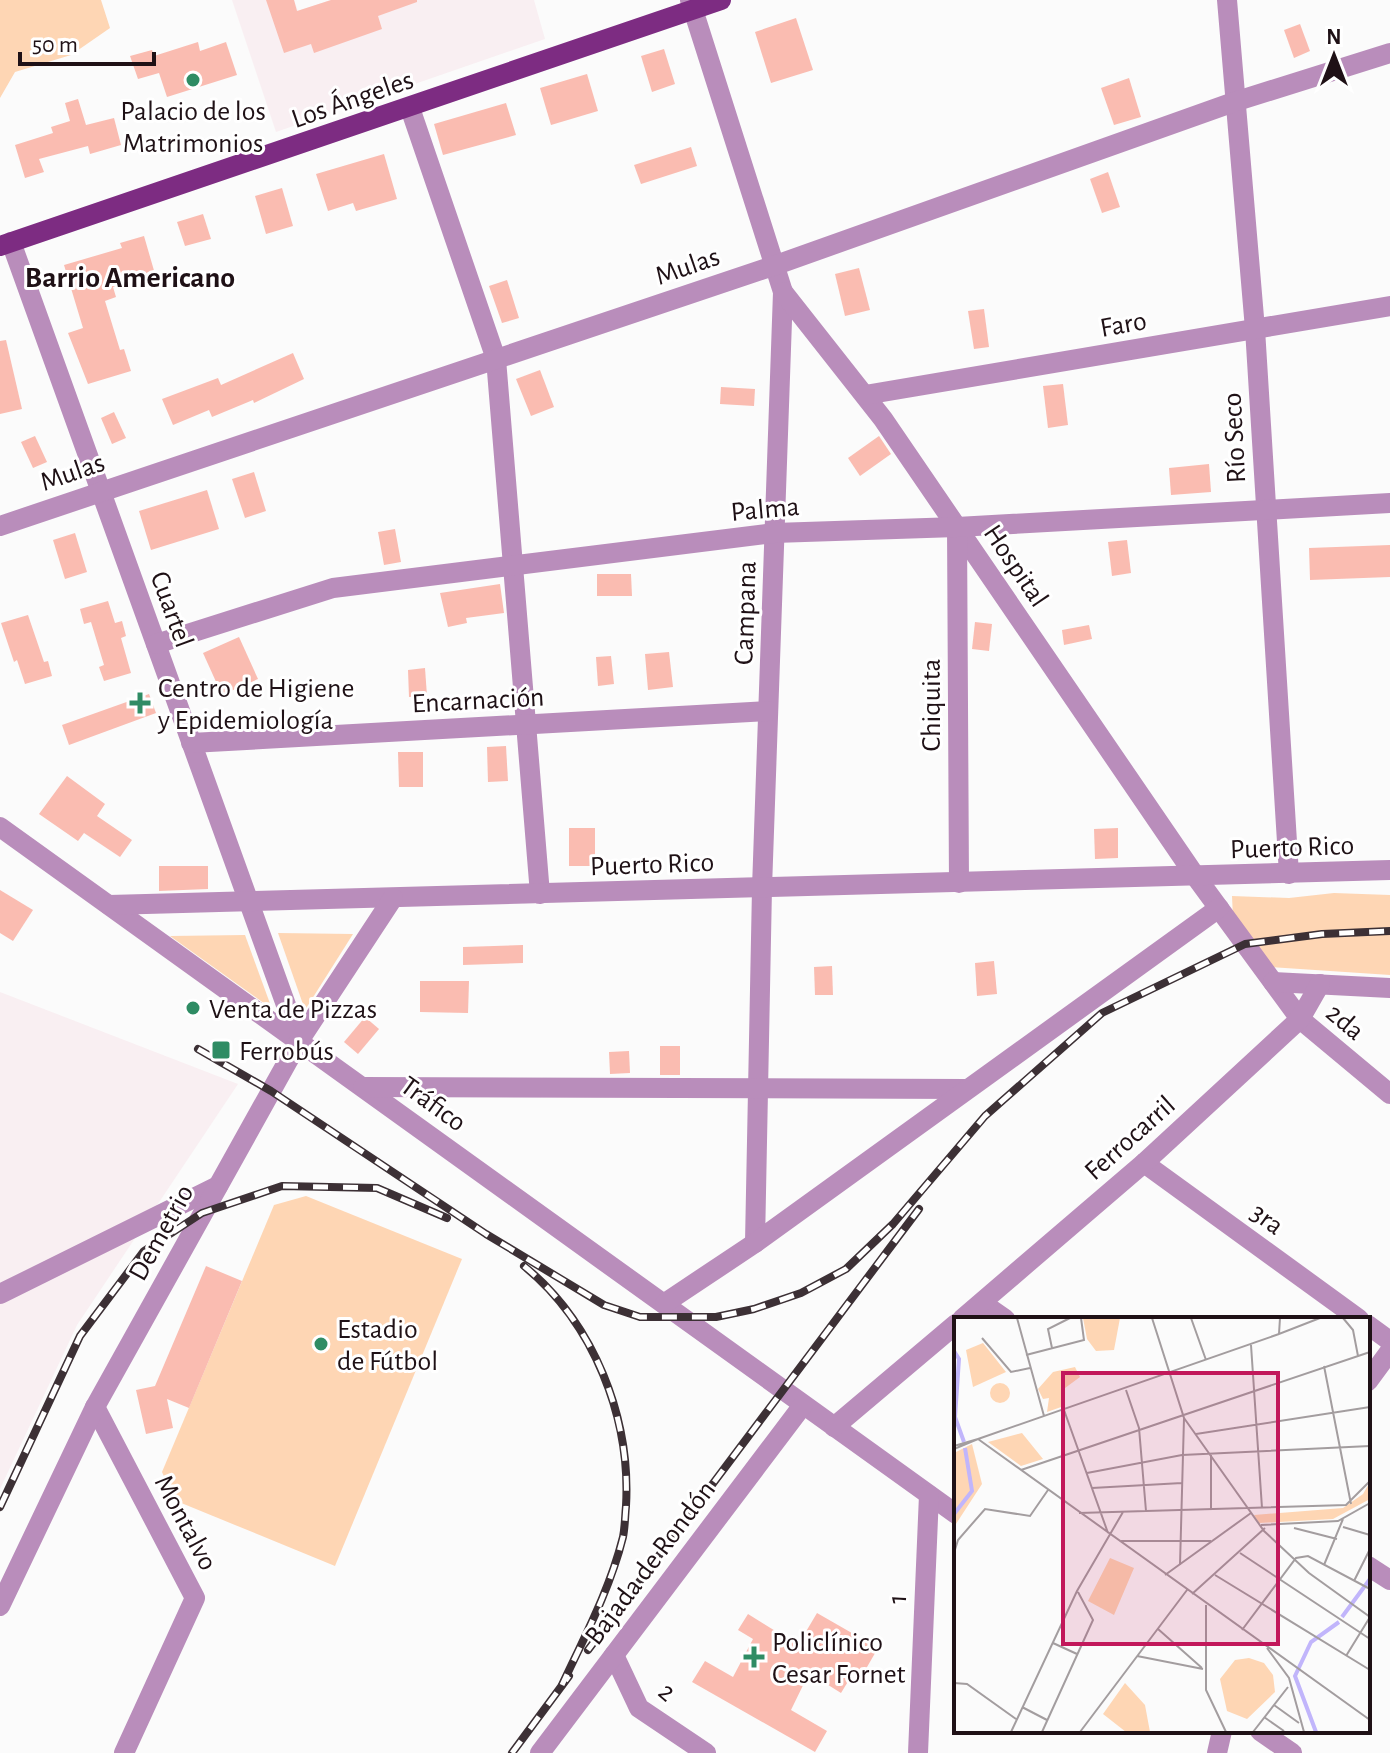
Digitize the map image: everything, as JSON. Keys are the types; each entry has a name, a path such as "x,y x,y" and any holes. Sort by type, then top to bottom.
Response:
{"main road":[{"name":"Los Ángeles","path":"6,244 410,108 692,5 721,0"}],"street":[{"name":"Río Seco","path":"1227,0 1255,329 1289,874"},
{"name":"Campana","path":"692,5 783,292 762,888 755,1243"},
{"name":"Mulas","path":"0,526 776,265 1234,102 1390,53"},
{"path":"410,108 496,359 540,894"},
{"name":"Cuartel","path":"6,244 101,491 299,1041"},
{"name":"Hospital","path":"783,292 865,395 1196,877"},
{"name":"Faro","path":"865,395 1390,306"},
{"name":"Palma","path":"156,644 333,588 774,533 957,527 1390,503"},
{"name":"Chiquita","path":"957,527 959,883"},
{"name":"Encarnación","path":"191,743 768,711"},
{"name":"Tráfico","path":"0,827 954,1513"},
{"name":"Puerto Rico","path":"109,905 1390,870"},
{"name":"Puerto Rico","path":"1196,877 1273,982"},
{"name":"Demetrio","path":"0,1606 95,1407 299,1041 393,898"},
{"path":"665,1303 755,1243 1219,908"},
{"path":"1273,982 1390,988"},
{"name":"2da","path":"1273,982 1300,1019 1390,1094"},
{"name":"Ferrocarril","path":"964,1317 1144,1163 1300,1019 1320,984"},
{"path":"363,1087 966,1089"},
{"name":"3ra","path":"1144,1163 1356,1317"},
{"path":"0,1294 218,1186"},
{"path":"982,1303 1002,1317"},
{"path":"834,1427 954,1326"},
{"path":"1370,1326 1390,1341"},
{"path":"1370,1378 1390,1351"},
{"name":"Bajada de Rondón","path":"540,1753 803,1405"},
{"name":"Montalvo","path":"95,1407 195,1598 124,1753"},
{"name":"1","path":"918,1753 929,1495"},
{"path":"1370,1567 1390,1580"},
{"name":"2","path":"614,1655 639,1708 706,1753"},
{"path":"1217,1753 1222,1733"},
{"path":"1263,1733 1292,1753"}],"shaded area":[{"path":"0,0 101,0 110,28 71,55 15,72 0,98"},
{"path":"232,0 294,0 298,11 331,0 534,0 545,39 276,132"},
{"path":"1334,893 1390,895 1390,975 1269,967 1233,918 1232,896 1289,898"},
{"path":"278,933 353,934 305,1010"},
{"path":"245,935 272,1009 170,936"},
{"path":"0,992 238,1084 77,1325 0,1489"},
{"name":"Estadio de Fútbol","path":"306,1196 462,1259 335,1566 174,1500 162,1472 274,1205"}],"building":[{"path":"266,0 294,0 297,11 331,0 417,2 378,16 382,29 314,53 311,44 284,53"},
{"path":"796,18 813,70 771,83 755,32"},
{"path":"1300,24 1310,51 1294,58 1284,30"},
{"path":"198,42 200,51 226,42 237,75 167,97 159,73 138,79 130,56 152,50 154,56"},
{"path":"664,49 675,84 652,92 641,56"},
{"path":"587,74 598,111 551,125 540,88"},
{"path":"1129,78 1141,117 1114,125 1101,88"},
{"path":"78,99 86,125 114,118 121,145 90,154 88,146 39,159 44,172 25,178 15,145 53,133 51,127 70,121 65,103"},
{"path":"506,103 516,135 443,155 434,124"},
{"path":"691,147 697,166 641,184 634,165"},
{"path":"384,154 397,199 356,211 353,203 328,211 316,174"},
{"path":"1108,172 1120,207 1102,213 1090,179"},
{"path":"282,188 293,226 266,234 255,196"},
{"path":"203,214 211,239 185,246 177,222"},
{"path":"144,236 155,274 113,287 116,297 105,301 120,350 124,349 131,371 88,384 68,333 83,328 64,265 122,248 120,243"},
{"path":"859,268 870,310 845,316 835,274"},
{"path":"507,280 519,318 502,323 489,286"},
{"path":"984,309 989,347 974,349 968,311"},
{"path":"6,340 22,409 0,414 0,341"},
{"path":"293,353 304,379 254,403 253,400 212,417 209,410 173,425 162,399 218,378 221,385"},
{"path":"540,370 554,407 531,416 516,379"},
{"path":"1063,384 1068,425 1048,428 1043,386"},
{"path":"721,387 755,389 754,406 720,404"},
{"path":"114,412 126,438 112,444 101,418"},
{"path":"35,436 47,462 33,468 21,442"},
{"path":"879,436 891,454 860,476 848,458"},
{"path":"1209,464 1211,492 1171,495 1169,468"},
{"path":"254,472 266,511 245,518 232,479"},
{"path":"207,490 219,529 151,550 139,511"},
{"path":"395,529 401,562 384,565 378,532"},
{"path":"75,533 87,572 65,579 53,540"},
{"path":"1127,540 1131,573 1112,576 1108,542"},
{"path":"1390,545 1390,577 1310,580 1309,548"},
{"path":"597,574 631,574 632,596 597,596"},
{"path":"500,584 504,613 466,618 467,623 448,627 440,593"},
{"path":"108,601 115,623 122,621 126,636 121,638 131,673 104,681 99,667 104,665 91,622 84,624 80,609"},
{"path":"28,615 52,676 25,684 1,623"},
{"path":"975,622 992,624 989,651 972,649"},
{"path":"1089,625 1092,639 1064,645 1062,630"},
{"path":"239,637 258,679 222,695 203,653"},
{"path":"669,652 673,687 648,690 645,654"},
{"path":"611,656 614,684 598,686 596,657"},
{"path":"425,668 427,696 409,697 408,670"},
{"path":"149,694 156,713 69,745 62,725"},
{"path":"506,746 508,781 488,782 487,747"},
{"path":"398,752 423,752 423,787 399,787"},
{"path":"67,776 105,804 97,816 132,840 120,857 84,833 78,841 39,814"},
{"path":"569,828 595,828 595,866 569,866"},
{"path":"1118,828 1118,858 1095,859 1094,829"},
{"path":"159,866 208,866 208,889 159,891"},
{"path":"0,890 33,910 13,941 0,933"},
{"path":"523,945 523,963 463,965 463,947"},
{"path":"994,961 997,994 977,996 975,963"},
{"path":"832,966 833,995 815,995 814,967"},
{"path":"420,981 469,981 468,1013 420,1012"},
{"path":"365,1017 379,1029 358,1054 344,1042"},
{"path":"660,1046 680,1046 680,1075 660,1075"},
{"path":"629,1051 630,1073 610,1074 609,1052"},
{"path":"206,1266 242,1281 189,1408 167,1399 173,1428 146,1434 136,1390 155,1386"},
{"path":"817,1613 878,1648 863,1674 855,1670 841,1693 809,1673 791,1710 827,1731 815,1752 692,1682 705,1661 733,1677 753,1639 738,1630 748,1614 798,1645"}],"railway":[{"path":"198,1049 271,1091 486,1234 604,1305 640,1317 716,1317 754,1309 801,1293 846,1269 893,1224 985,1116 1102,1013 1245,944 1322,934 1390,931"},
{"path":"0,1507 80,1336 144,1251 202,1213 282,1186 377,1188 447,1218"},
{"path":"588,1650 919,1209"},
{"path":"524,1266 549,1289 570,1315 603,1374 622,1439 626,1473 625,1525 618,1556 562,1685"},
{"path":"512,1753 569,1676"}],"place":[{"name":"Palacio de los Matrimonios","path":"193,80"},
{"name":"Centro de Higiene y Epidemiología","path":"140,703"},
{"name":"Venta de Pizzas","path":"193,1008"},
{"name":"Ferrobús","path":"221,1050"},
{"name":"Estadio de Fútbol","path":"321,1344"},
{"name":"Policlínico Cesar Fornet","path":"754,1657"}],"district":[{"name":"Barrio Americano","path":"130,277"}]}
